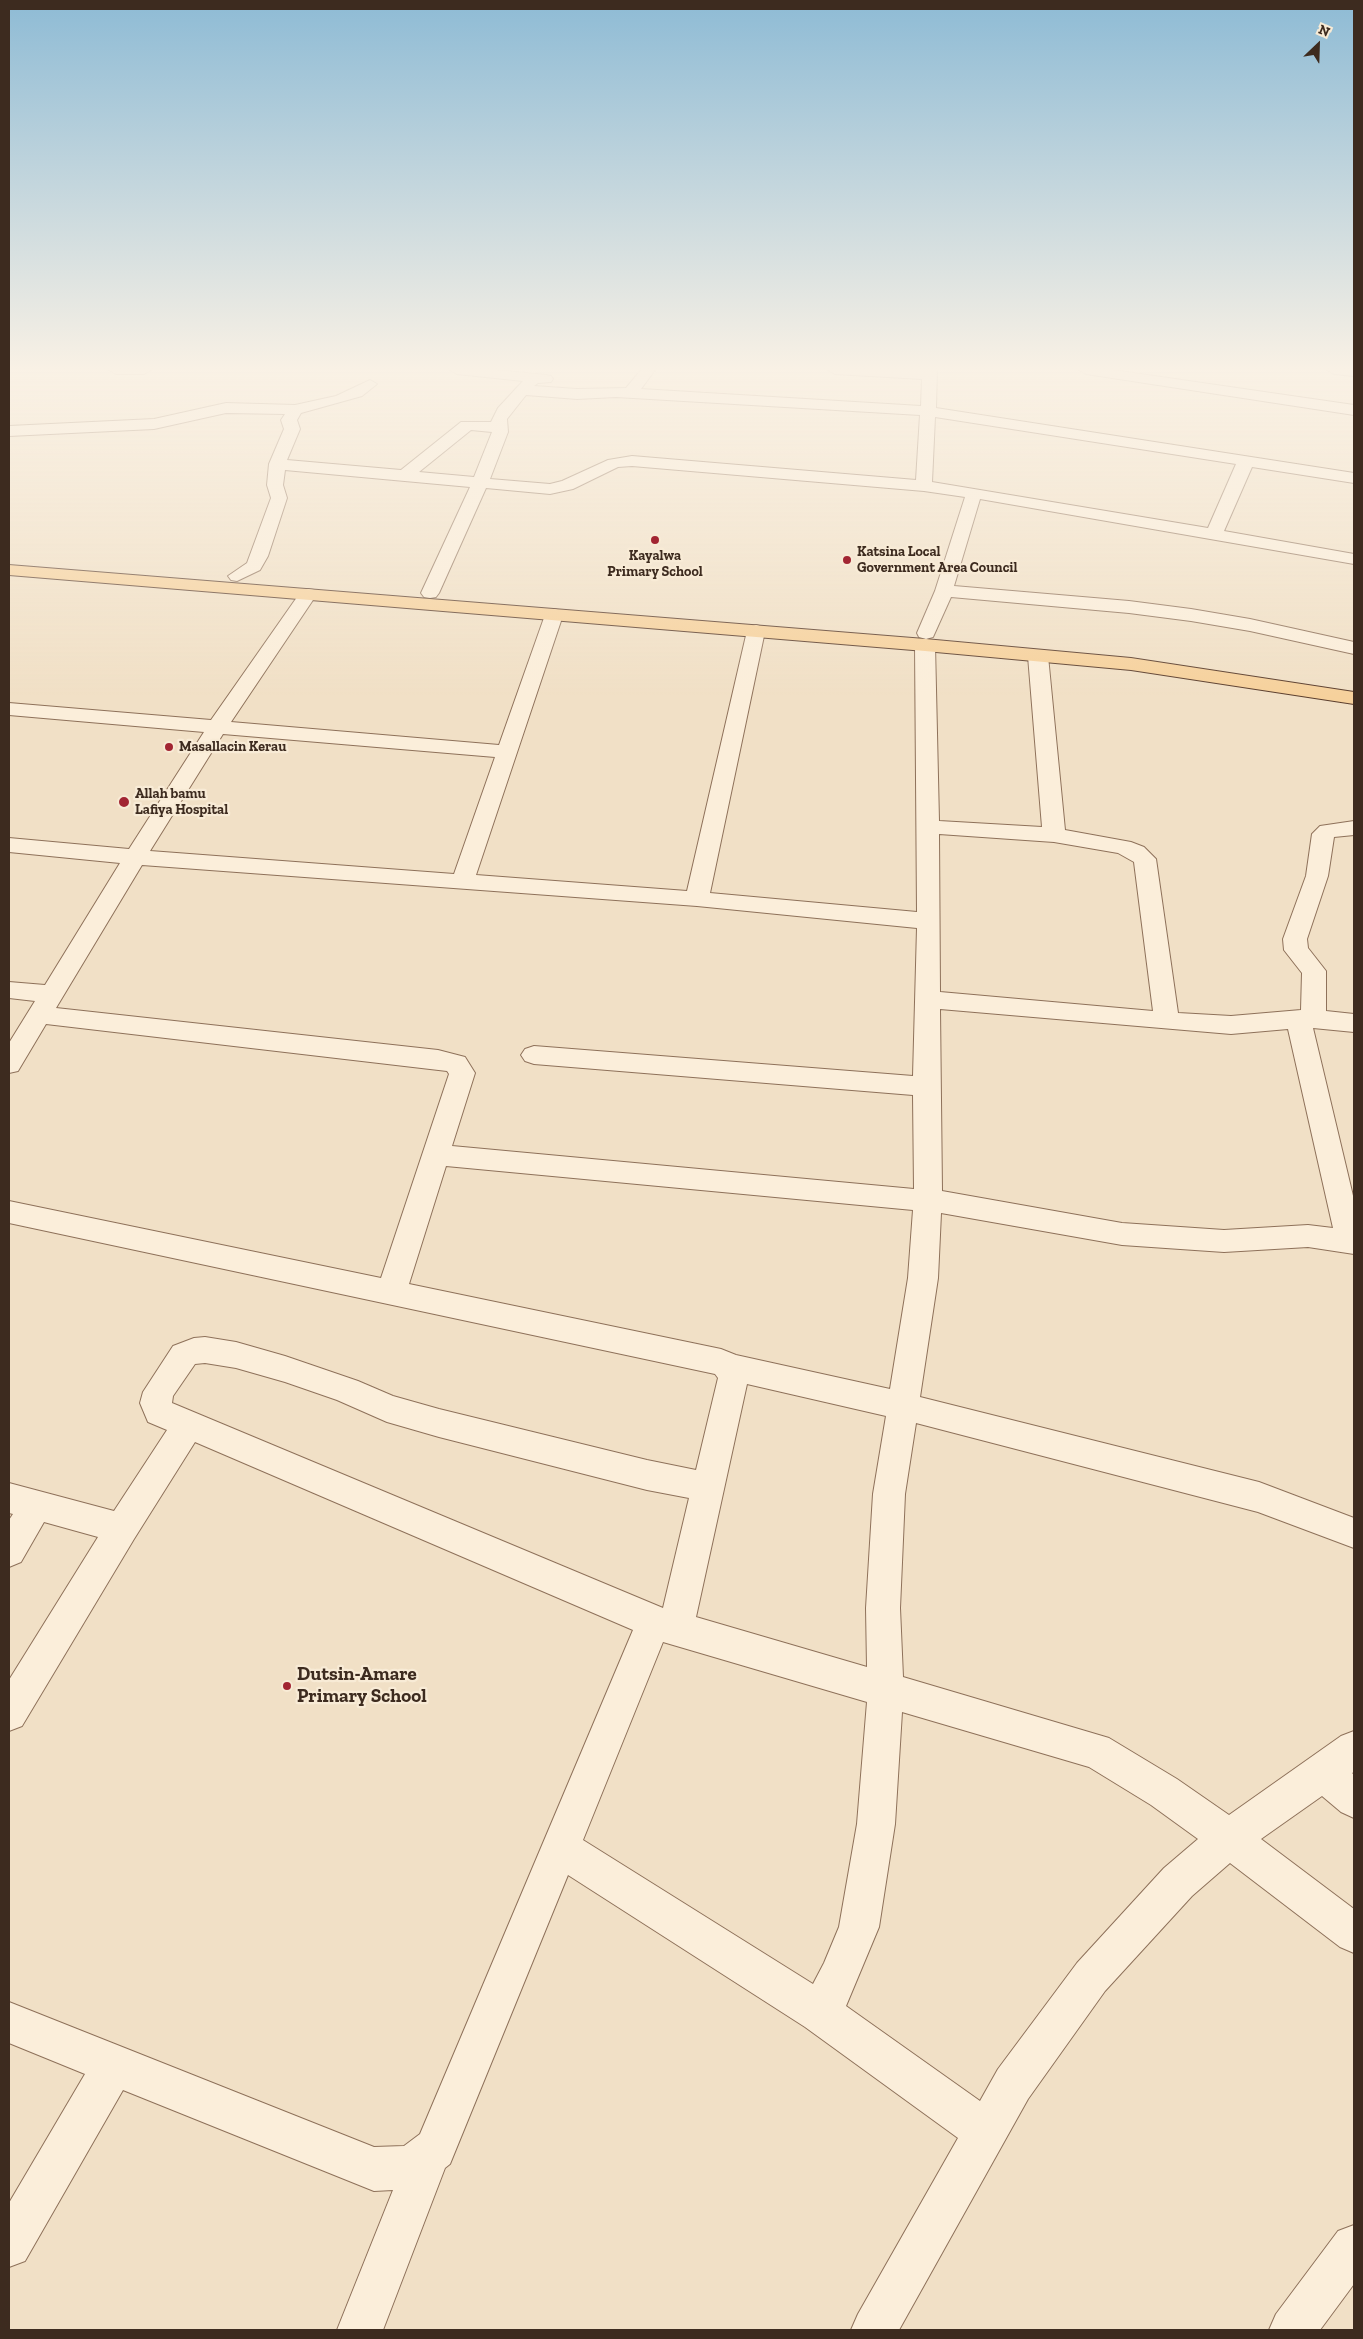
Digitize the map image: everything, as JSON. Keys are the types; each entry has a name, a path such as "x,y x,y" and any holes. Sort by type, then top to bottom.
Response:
{"main road":[{"path":"9,560 430,592 926,639 1170,657 1354,685"},
{"path":"9,570 554,616 756,631 926,639 1038,656 1179,670 1354,698"}],"street":[{"path":"237,576 254,566 259,556 279,498 275,485 276,479"},
{"path":"450,479 560,488 579,479"},
{"path":"430,592 481,479"},
{"path":"844,479 974,492 1354,559"},
{"path":"924,479 924,486"},
{"path":"1214,534 1238,479"},
{"path":"820,2012 839,1977 859,1927 876,1824 886,1689 884,1608 889,1494 923,1278 928,1200 926,1087 928,827 926,639 944,592 974,492"},
{"path":"944,592 1129,607 1191,615 1250,625 1354,648"},
{"path":"9,1064 217,727 308,594"},
{"path":"463,881 554,616"},
{"path":"697,899 756,631"},
{"path":"1038,656 1054,835"},
{"path":"9,709 508,752"},
{"path":"928,827 1054,835 1123,847 1136,852 1145,859 1167,1021"},
{"path":"436,1155 928,1200 961,1204 1122,1234 1224,1240 1308,1236 1352,1242 1300,1028 1301,1022 1309,1018 1313,1013 1314,971 1296,950 1295,939 1317,876 1324,834 1336,829 1354,828"},
{"path":"9,845 135,857 697,899 928,921"},
{"path":"9,990 45,1004 438,1059 456,1064 462,1073 391,1293"},
{"path":"927,999 1231,1025 1309,1018 1354,1023"},
{"path":"534,1055 926,1087"},
{"path":"9,1212 721,1362 730,1367 903,1406 1260,1497 1354,1532"},
{"path":"708,1487 647,1475 439,1423 387,1408 347,1390 285,1369 236,1355 205,1350 194,1351 184,1355 160,1392 156,1403 159,1412 665,1625 1096,1751 1147,1781 1229,1838 1354,1933"},
{"path":"9,2023 374,2169 411,2167 436,2149 560,1848 665,1625 708,1487 733,1378 730,1367"},
{"path":"9,1714 122,1528 189,1424"},
{"path":"9,1551 22,1502 122,1528"},
{"path":"874,2330 1012,2084 1091,1977 1178,1882 1229,1838 1323,1773 1354,1749"},
{"path":"1323,1773 1354,1799"},
{"path":"560,1848 820,2012 986,2132"},
{"path":"9,2245 114,2065"},
{"path":"360,2330 430,2154"},
{"path":"1292,2330 1354,2246"}],"place":[{"name":"Kayalwa Primary School","path":"655,540"},
{"name":"Katsina Local Government Area Council","path":"847,560"},
{"name":"Masallacin Kerau","path":"169,747"},
{"name":"Allah bamu Lafiya Hospital","path":"124,802"},
{"name":"Dutsin-Amare Primary School","path":"287,1686"}]}
